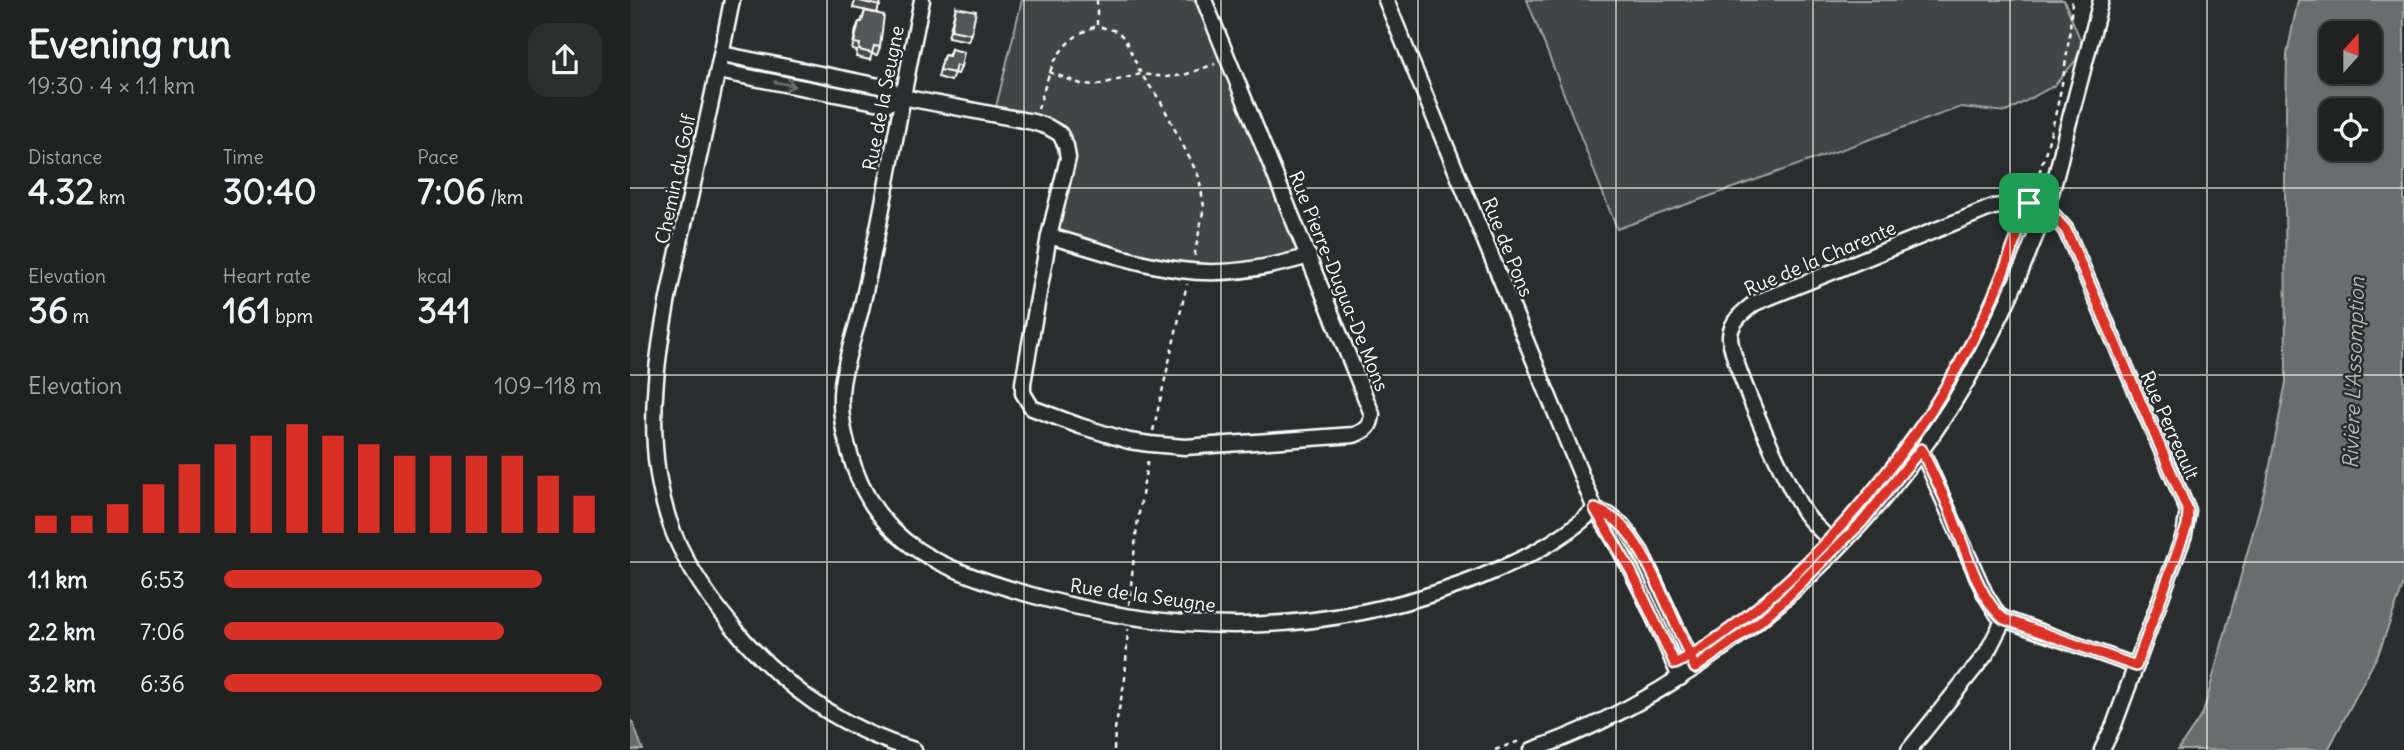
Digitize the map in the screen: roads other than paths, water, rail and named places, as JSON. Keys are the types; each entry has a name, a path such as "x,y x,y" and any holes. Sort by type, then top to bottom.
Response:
{"street":[{"name":"Chemin du Golf","path":"732,0 672,281 653,397 655,448 662,491 674,535 703,586 760,657 785,682 849,725 891,744 915,750"},
{"name":"Rue de la Seugne","path":"922,0 863,302 842,385 842,424 854,468 871,505 900,538 929,558 963,575 1074,607 1184,625 1227,626 1309,621 1353,615 1437,593 1530,555 1578,525 1595,509"},
{"name":"Rue Pierre-Dugua-De Mons","path":"722,54 889,88 902,97 1033,122 1060,134 1068,158 1049,236 1023,383 1023,393 1032,408 1080,426 1150,444 1185,447 1353,435 1371,425 1371,414 1310,256 1204,0"},
{"name":"Rue de Pons","path":"1386,0 1595,509 1631,571 1680,678"},
{"path":"1529,744 1608,718 1653,696 1758,623 1863,521 1921,449 1968,378 1994,328 2046,208 2101,0"},
{"name":"Rue Pierre-Dugua-De Mons","path":"718,71 886,104 902,97"},
{"name":"Rue de la Charente","path":"1837,546 1807,516 1790,489 1735,359 1730,335 1738,316 1755,303 1993,206 2029,203 2046,208"},
{"name":"Rue Perreault","path":"2046,208 2066,230 2188,511 2187,526 2114,725 2102,750"},
{"path":"1049,236 1140,261 1191,271 1221,271 1283,264 1310,256"},
{"path":"1921,449 1985,594 1998,615 2136,666"},
{"path":"1595,509 1609,515 1622,526 1641,552 1695,668"},
{"path":"1909,750 1986,654 2004,619"}],"water":[{"name":"Rivière L'Assomption","path":"2298,0 2404,0 2404,583 2379,652 2328,750 2178,750 2203,713 2267,481 2286,382 2287,54"},
{"path":"630,720 633,723 643,750 630,750"}]}
